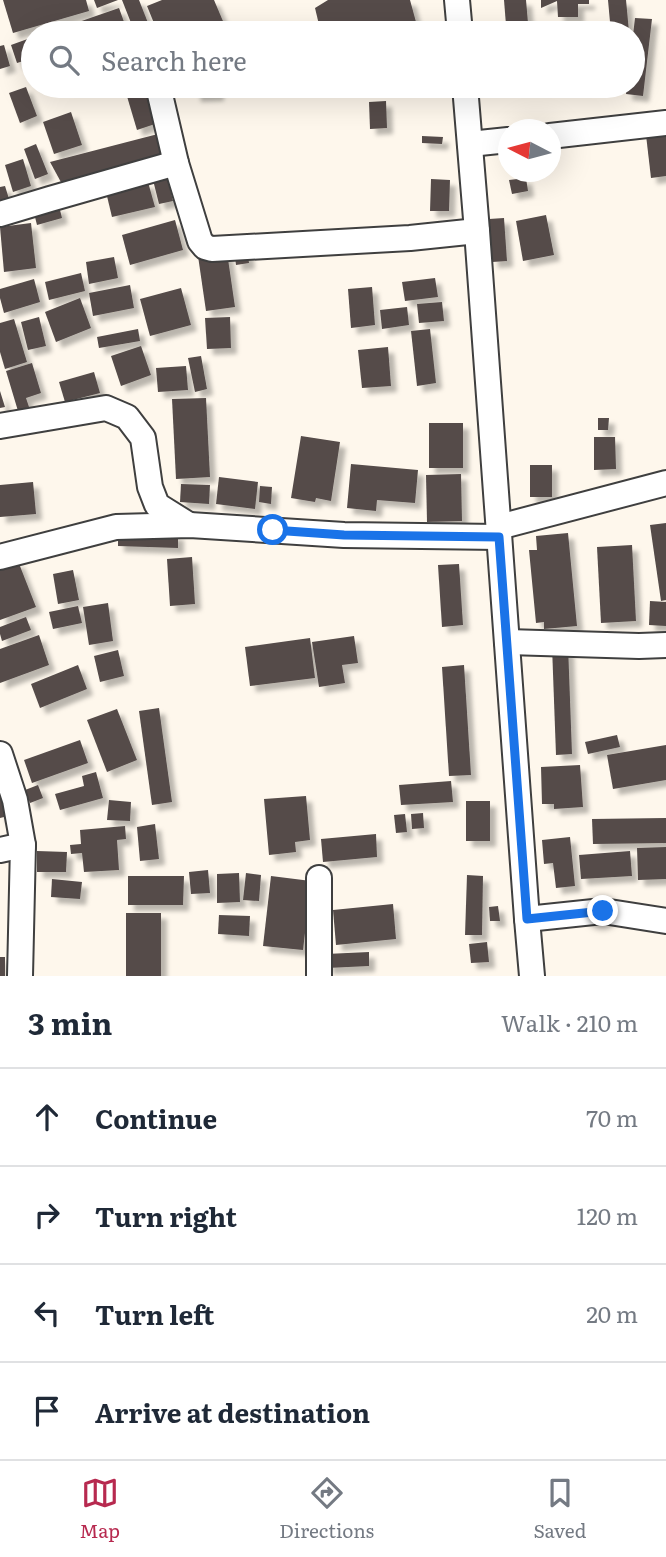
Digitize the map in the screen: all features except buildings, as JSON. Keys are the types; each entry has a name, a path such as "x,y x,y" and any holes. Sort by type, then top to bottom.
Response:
{"street":[{"path":"457,0 459,21"},
{"path":"161,98 176,163 200,241 205,247 212,249 410,237 477,230"},
{"path":"466,98 532,976"},
{"path":"561,135 666,123"},
{"path":"470,145 498,141"},
{"path":"0,214 176,163"},
{"path":"0,426 106,408 127,417 143,438 150,487 157,505 190,525"},
{"path":"0,557 116,527 190,525 344,535 499,532 666,483"},
{"path":"507,642 666,645"},
{"path":"0,754 15,800 11,847 20,976"},
{"path":"318,878 319,976"},
{"path":"527,919 603,911 666,921"}],"route":[{"path":"273,530 344,535 499,537 527,919 603,911"}]}
